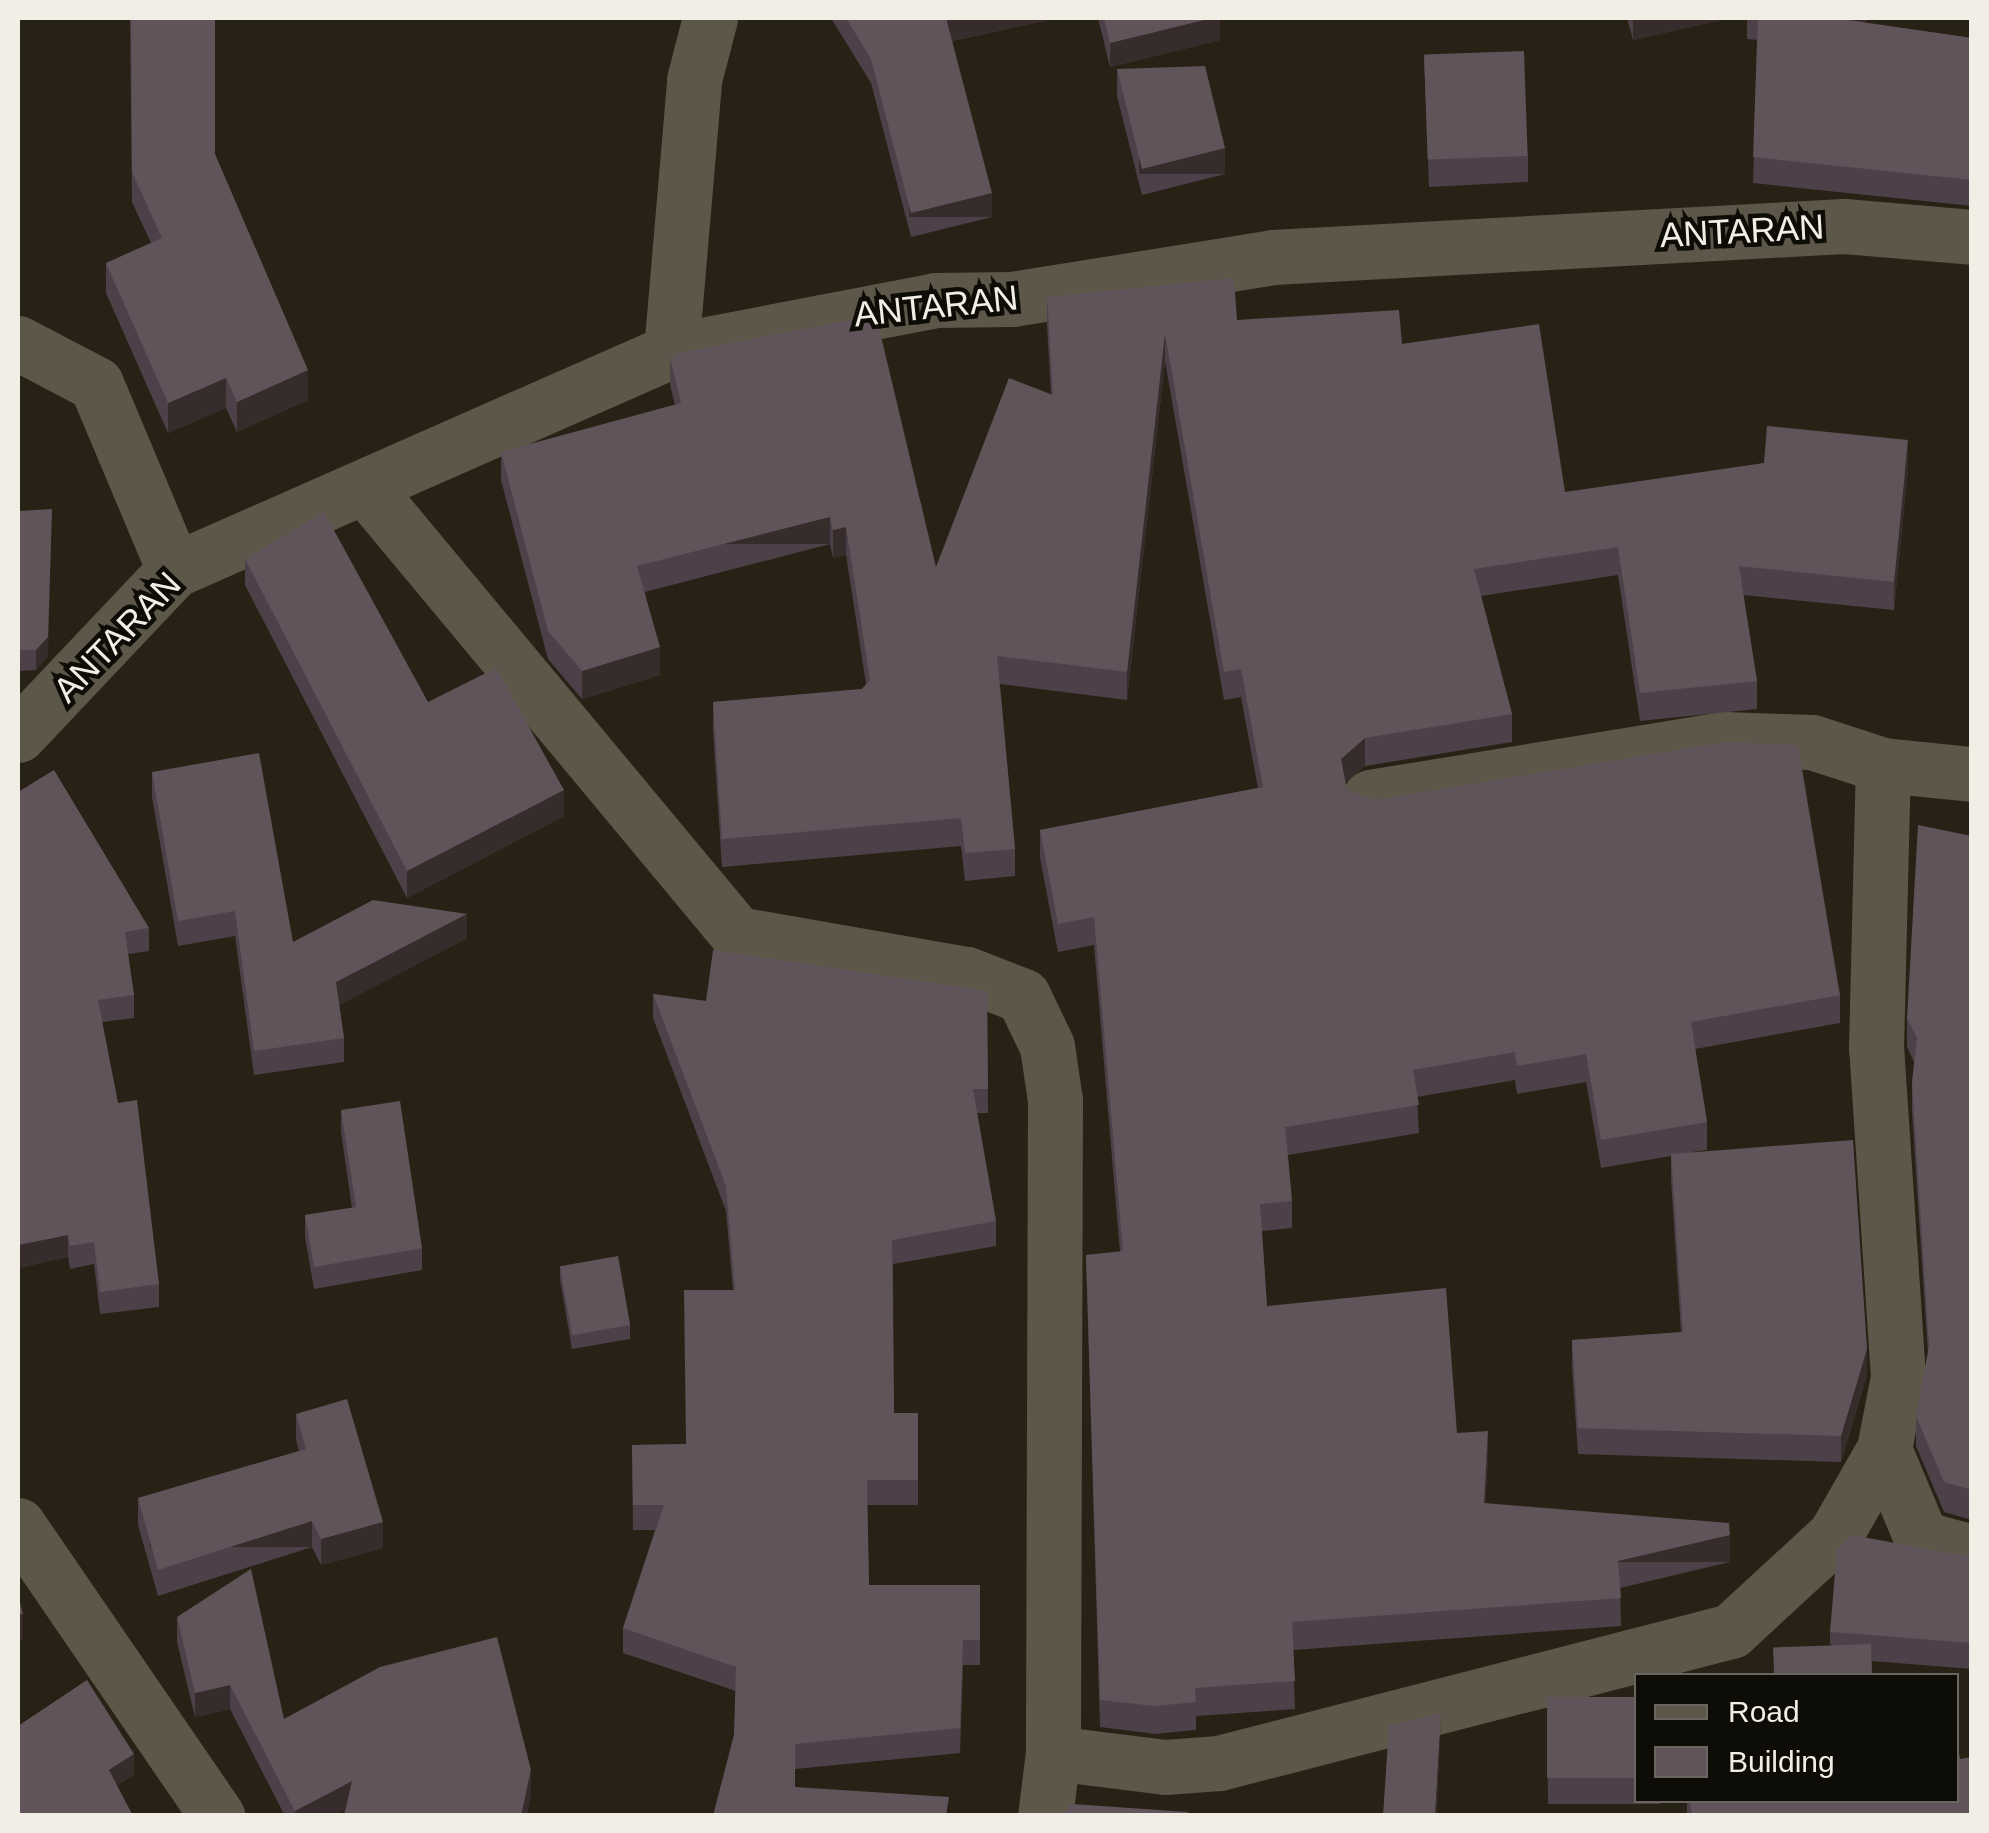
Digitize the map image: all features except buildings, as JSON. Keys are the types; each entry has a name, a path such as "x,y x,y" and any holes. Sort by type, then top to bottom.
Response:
{"street":[{"path":"671,351 694,80 710,18"},
{"name":"ANTARAN","path":"18,735 174,570 671,351 935,300 1012,300 1273,257 1844,226 1972,237"},
{"path":"18,343 96,384 174,570"},
{"path":"365,486 737,934 967,974 1023,996 1047,1046 1055,1100 1053,1753 1045,1816"},
{"path":"1370,798 1724,740 1812,742 1882,765 1972,774"},
{"path":"1053,1753 1165,1767 1220,1763 1730,1630 1835,1535 1884,1449 1898,1376 1876,1048 1882,765"},
{"path":"1884,1449 1921,1538 1972,1552"},
{"path":"18,1525 217,1816"}]}
